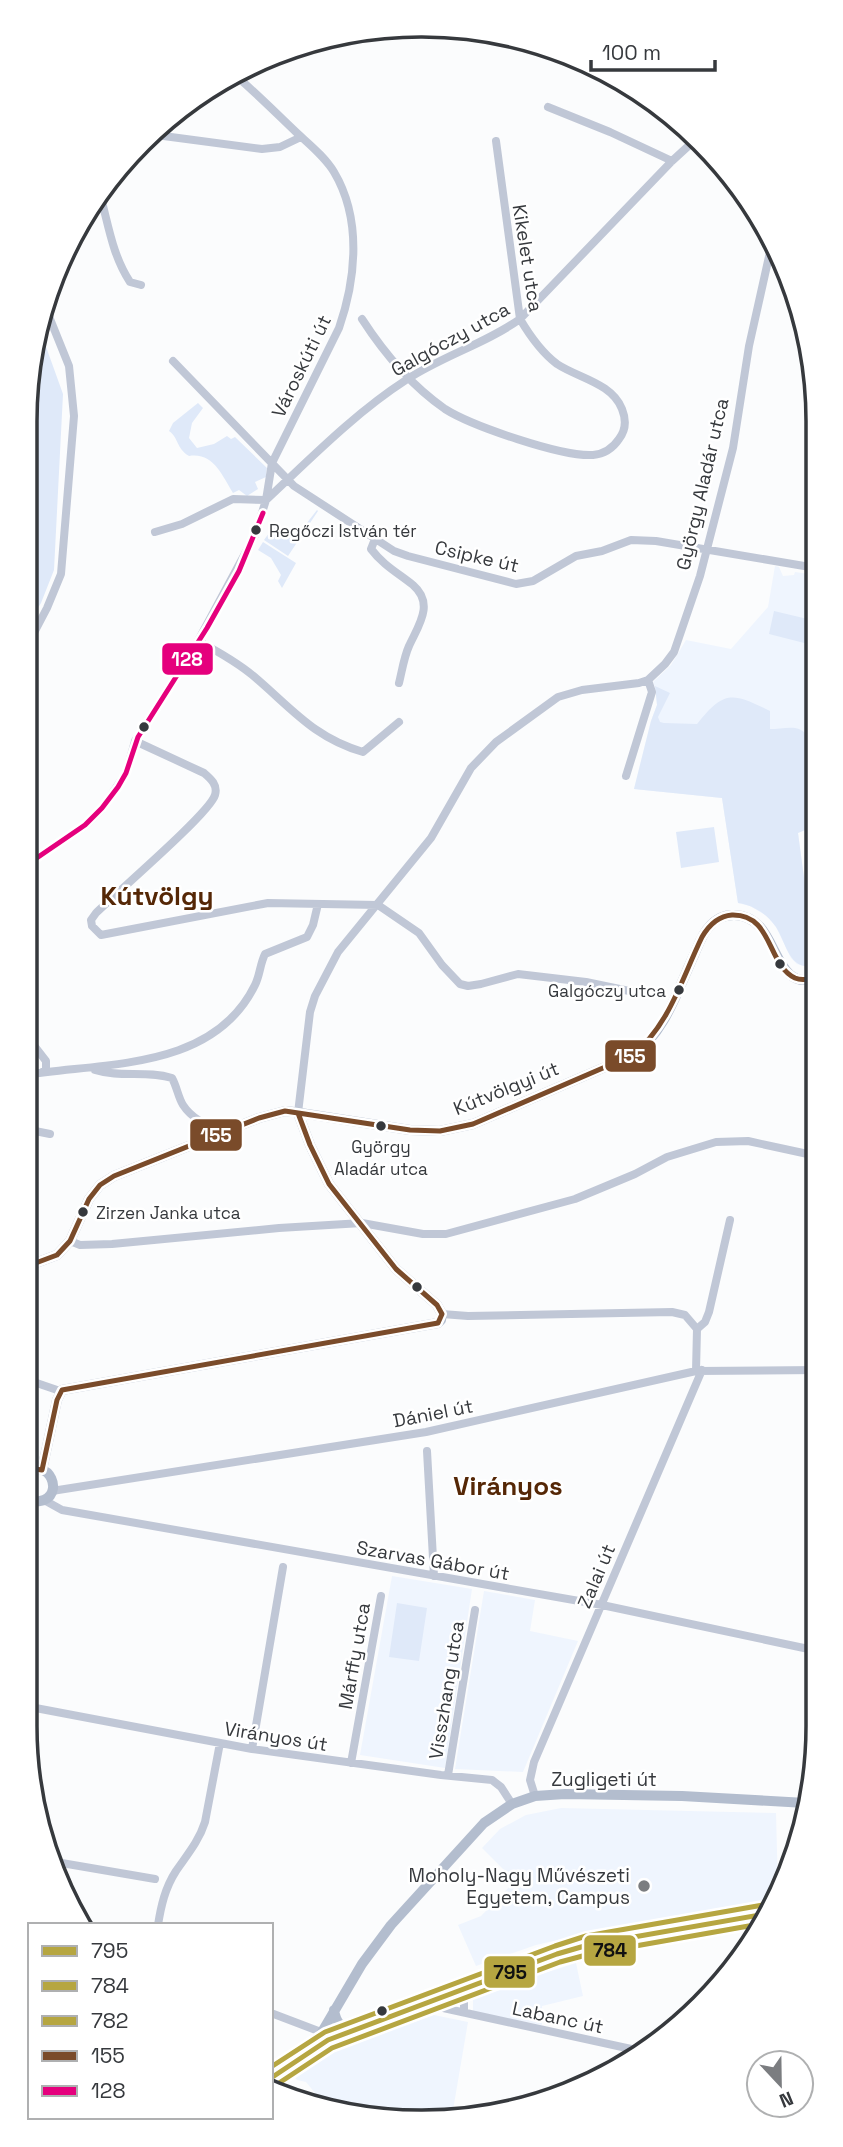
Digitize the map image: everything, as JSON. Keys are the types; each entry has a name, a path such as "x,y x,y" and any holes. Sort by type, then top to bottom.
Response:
{"street":[{"name":"Városkúti út","path":"242,81 333,170 348,202 352,227 353,275 339,328 272,463"},
{"path":"548,107 672,160"},
{"path":"164,136 262,149 280,147 301,137"},
{"name":"Kikelet utca","path":"362,319 408,378 445,408 466,420 509,437 586,455 611,449 622,435 625,427 624,416 615,397 550,358 530,336 520,319 496,141"},
{"name":"Galgóczy utca","path":"288,480 368,407 408,378 504,331 520,319 689,145"},
{"path":"103,207 121,268 130,282 141,285"},
{"name":"György Aladár utca","path":"648,680 666,664 674,652 706,548 733,448 749,346 769,256"},
{"path":"37,626 61,574 74,416 69,366 50,322"},
{"path":"155,532 182,524 233,499 266,500 288,480 173,361"},
{"path":"37,858 70,837 101,810 126,773 135,741 198,641 255,535 266,500 272,463"},
{"name":"Csipke út","path":"288,480 375,539 408,556 516,584 533,581 576,556 602,551 631,540 706,548 806,566"},
{"path":"375,539 371,549 381,562 417,588 424,602 424,617 408,648 399,683"},
{"path":"198,641 257,678 303,722 340,744 363,752 399,722"},
{"path":"37,1383 60,1391 438,1323 441,1320 442,1314 437,1305 396,1269 329,1184 314,1155 298,1113 308,1025 315,996 338,952 431,838 471,768 496,742 544,706 568,693 648,680 652,692 650,701 626,776"},
{"path":"135,741 212,779 216,793 213,801 197,818 96,913 91,920 95,931 102,935 268,903 378,905 419,933 442,965 460,984 481,984 518,974 586,982 634,992"},
{"path":"37,1073 92,1069 169,1054 210,1036 231,1020 248,997 256,984 265,954 307,937 318,904"},
{"name":"Kútvölgyi út","path":"70,1241 89,1199 100,1185 114,1176 222,1132 285,1111 410,1130 440,1131 473,1124 634,1055 644,1048 658,1029 706,929 724,916 745,916 757,924 766,934 792,978 806,980"},
{"path":"37,1050 46,1061 46,1070 42,1072"},
{"path":"92,1069 117,1073 156,1073 172,1078 182,1103 192,1117 222,1132"},
{"path":"37,1132 50,1134"},
{"path":"37,1262 57,1255 70,1241 80,1245 111,1244 362,1223 423,1234 460,1231 575,1199 635,1174 667,1157 716,1142 748,1141 806,1154"},
{"name":"Zalai út","path":"535,1797 530,1780 534,1762 699,1370 697,1329 705,1322 709,1312 730,1220"},
{"path":"442,1314 481,1316 672,1312 685,1315 697,1329"},
{"name":"Dániel út","path":"48,1496 426,1432 699,1370 806,1370"},
{"path":"42,1470 60,1391"},
{"path":"426,1451 434,1576"},
{"path":"37,1469 42,1470 52,1479 48,1496 37,1500"},
{"name":"Szarvas Gábor út","path":"48,1496 62,1510 602,1605 806,1648"},
{"path":"252,1749 283,1567"},
{"name":"Márffy utca","path":"351,1763 381,1596"},
{"name":"Visszhang utca","path":"448,1775 475,1611"},
{"name":"Virányos út","path":"37,1708 252,1749 492,1780 501,1787 512,1804"},
{"path":"162,1899 201,1834 220,1743"},
{"name":"Zugligeti út","path":"312,2049 362,1964 391,1925 484,1823 512,1804 535,1797 565,1794 682,1796 799,1803"},
{"path":"62,1863 155,1879 176,1872"},
{"path":"155,1879 162,1892 158,1923"},
{"path":"273,2077 312,2049 350,2032 539,1959 588,1945 756,1916"},
{"path":"464,1988 464,2012"},
{"name":"Labanc út","path":"425,2004 630,2049"},
{"path":"334,2010 341,2027 350,2032"},
{"path":"273,2015 321,2032"}],"shaded area":[{"path":"45,343 63,394 54,570 37,610 37,422"},
{"path":"198,403 203,408 192,423 189,438 197,448 214,444 227,436 231,439 235,437 267,468 266,477 255,482 258,489 247,496 239,490 233,493 211,461 185,453 169,431 173,423"},
{"path":"317,510 288,556 264,540 277,525 292,534 299,533"},
{"path":"263,542 296,563 282,588 278,581 281,575 271,558 258,550"},
{"path":"775,566 779,567 783,576 794,575 795,572 806,574 806,830 798,833 806,893 806,967 797,964 791,958 776,927 767,916 750,906 738,903 722,798 634,789 657,705 653,682 671,665 686,640 731,649 768,607"},
{"path":"774,611 806,619 806,643 769,634"},
{"path":"655,686 670,693 658,717 660,722 697,724 714,705 722,700 737,698 770,711 770,729 796,728 806,734 806,829 798,833 806,893 806,966 800,965 790,955 776,927 768,918 754,908 738,903 722,798 634,789 657,705"},
{"path":"714,827 719,862 681,868 676,832"},
{"path":"392,1576 472,1589 445,1768 360,1755"},
{"path":"484,1591 535,1600 530,1631 578,1641 523,1772 455,1769"},
{"path":"397,1603 427,1608 419,1661 389,1657"},
{"name":"Moholy-Nagy Művészeti Egyetem, Campus","path":"561,1808 776,1813 778,1872 763,1903 601,1930 536,1945 476,1966 458,1925 481,1916 515,1881 482,1848 500,1829 526,1815"},
{"path":"576,1963 583,1996 542,2006 542,2025 473,2012 473,1996"},
{"path":"434,2015 468,2022 453,2108 371,2107 317,2096 306,2082 297,2080 292,2074 331,2052"}],"transit line":[{"name":"128","path":"37,858 85,825 118,787 126,773 138,737 207,628 239,571 263,513"},
{"name":"155","path":"37,1262 57,1255 70,1241 89,1199 100,1185 114,1176 259,1118 285,1111 410,1130 440,1131 473,1124 633,1055 657,1029 674,1000 705,933 722,917 745,917 755,923 763,931 786,972 795,978 806,979"},
{"name":"155","path":"37,1469 42,1470 57,1400 62,1390 438,1323 442,1314 437,1305 396,1269 329,1184 298,1113"},
{"name":"782","path":"273,2066 325,2032 555,1946 586,1936 762,1905"},
{"name":"795","path":"273,2077 328,2040 557,1954 588,1945 756,1916"},
{"name":"784","path":"279,2083 332,2048 560,1962 590,1954 750,1926"}],"place":[{"name":"Regőczi István tér","path":"256,530"},
{"name":"Galgóczy utca","path":"679,990"},
{"name":"György Aladár utca","path":"381,1126"},
{"name":"Zirzen Janka utca","path":"83,1212"},
{"name":"Moholy-Nagy Művészeti Egyetem, Campus","path":"644,1886"}],"district":[{"name":"Kútvölgy","path":"157,896"},
{"name":"Virányos","path":"508,1486"}]}
